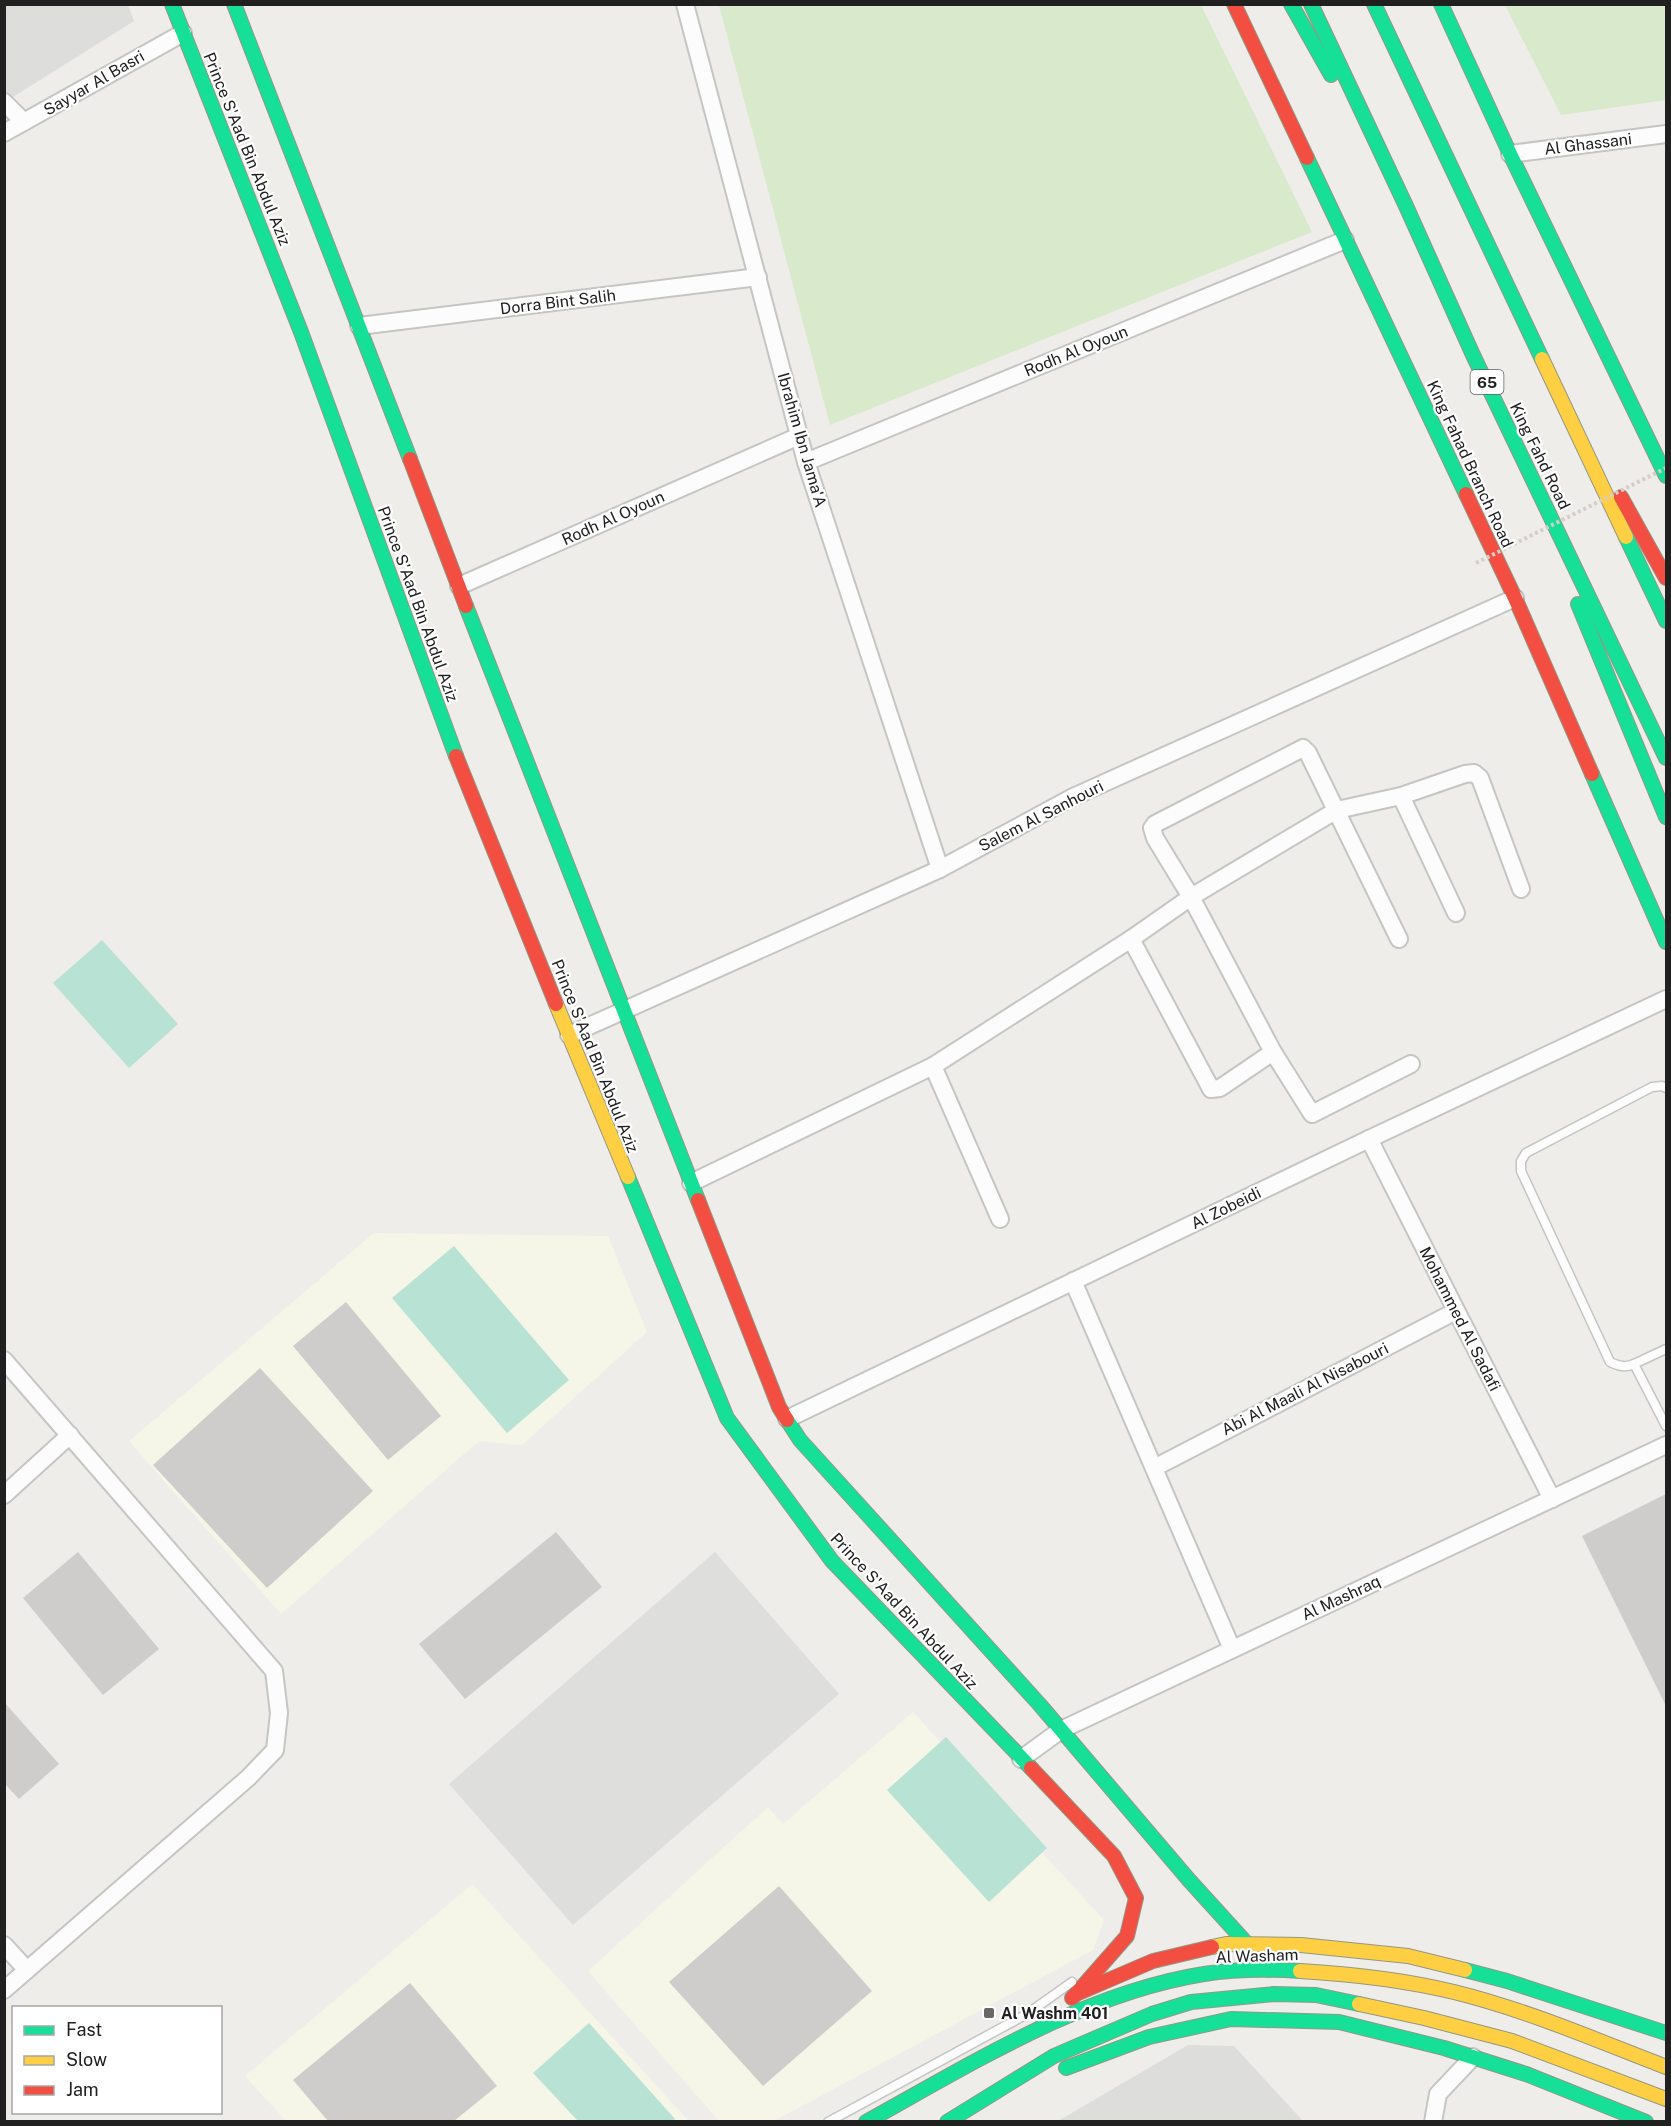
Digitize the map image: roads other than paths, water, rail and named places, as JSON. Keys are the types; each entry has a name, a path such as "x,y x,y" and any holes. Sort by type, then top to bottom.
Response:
{"main road":[{"name":"Prince S'Aad Bin Abdul Aziz","path":"172,4 301,332 471,797 726,1418 832,1561 1114,1856 1136,1898 1126,1936 1077,1994"},
{"path":"234,4 779,1407 800,1440 1061,1730 1189,1880 1248,1945"},
{"name":"King Fahad Branch Road","path":"1234,4 1515,598 1666,942"},
{"path":"1291,4 1406,206"},
{"name":"King Fahd Road","path":"1311,4 1473,355 1666,758"},
{"path":"1374,4 1666,621"},
{"path":"1442,4 1510,154 1666,476"},
{"path":"1525,324 1666,578"},
{"path":"1473,355 1666,816"},
{"path":"1027,2034 1077,1994 1153,1961 1226,1944 1301,1945 1408,1956 1507,1981 1666,2033"},
{"name":"Al Washam","path":"866,2121 1027,2034 1106,2001 1171,1980 1224,1972 1278,1969 1384,1979 1457,1993 1575,2032 1666,2067"},
{"path":"947,2121 1054,2056 1152,2014 1191,2002 1274,1994 1316,1995 1424,2018 1512,2041 1666,2099"},
{"path":"984,2099 1149,2037 1231,2019 1340,2022 1473,2057 1526,2074 1646,2121"}],"street":[{"name":"Ibrahim Ibn Jama'A","path":"686,4 806,462 940,869"},
{"name":"Sayyar Al Basri","path":"4,134 183,33"},
{"path":"4,102 24,122"},
{"name":"Al Ghassani","path":"1510,154 1666,134"},
{"name":"Rodh Al Oyoun","path":"806,462 1345,240"},
{"name":"Dorra Bint Salih","path":"358,326 758,277"},
{"name":"Rodh Al Oyoun","path":"459,586 799,436"},
{"name":"Salem Al Sanhouri","path":"569,1035 940,869 1073,797 1515,598"},
{"path":"1399,939 1306,749 1301,748 1155,824 1152,828 1155,838 1191,897 1273,1052 1312,1114 1411,1064"},
{"path":"691,1183 933,1066 1131,939 1191,897 1337,810 1401,796 1466,774 1474,774 1480,778 1521,889"},
{"path":"1401,796 1456,913"},
{"path":"1131,939 1211,1089 1220,1088 1273,1052"},
{"name":"Al Zobeidi","path":"787,1419 1666,999"},
{"path":"933,1066 1000,1219"},
{"name":"Mohammed Al Sadafi","path":"1369,1139 1552,1499"},
{"path":"1073,1281 1232,1649"},
{"name":"Abi Al Maali Al Nisabouri","path":"1154,1468 1456,1311"},
{"path":"4,1360 274,1671 279,1713 274,1750 248,1779 4,1990"},
{"path":"4,1495 70,1436"},
{"name":"Al Mashraq","path":"1022,1759 1061,1730 1666,1445"},
{"path":"4,1945 27,1970"},
{"path":"1433,2121 1438,2094 1473,2057"}],"lane":[{"path":"1666,1088 1653,1087 1526,1153 1521,1161 1521,1171 1611,1362 1618,1366 1629,1366 1666,1349"},
{"path":"1634,1364 1666,1426"},
{"path":"828,2121 1027,2014 1109,1956"},
{"path":"953,2121 984,2099"}],"place":[{"name":"Al Washm 401","path":"989,2013"}]}
